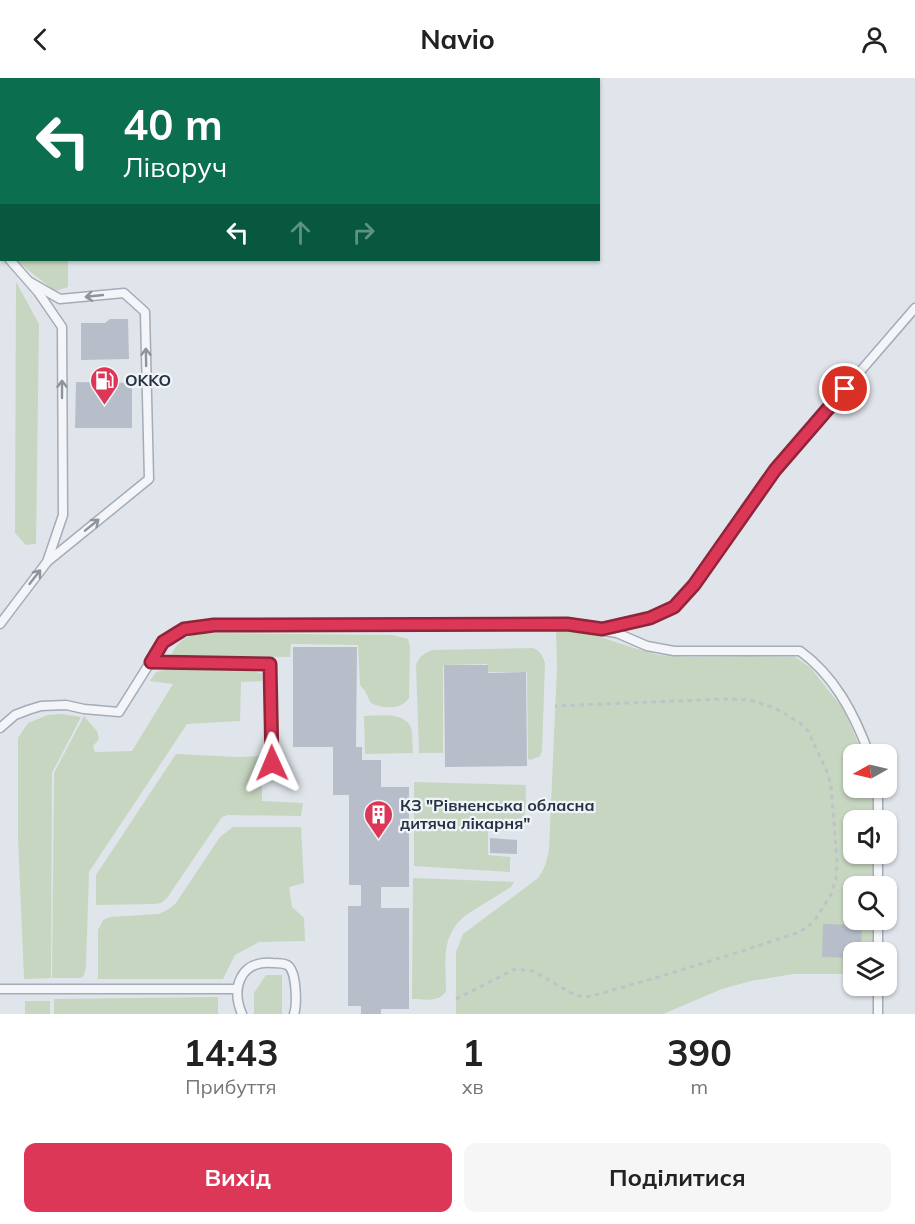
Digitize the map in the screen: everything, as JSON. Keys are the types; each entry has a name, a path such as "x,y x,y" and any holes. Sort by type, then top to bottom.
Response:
{"lane":[{"path":"11,261 48,305 62,327 63,515 47,562"},
{"path":"0,624 47,562 149,479 145,312 124,293 60,299 30,282"},
{"path":"602,629 650,618 674,607 694,585 775,470 915,308"},
{"path":"0,728 15,715 41,706 66,705 119,712 163,642 184,629 214,625 567,624 602,629 647,646 674,651 800,651 812,660 844,698 865,744"},
{"path":"151,662 270,664 272,763"},
{"path":"242,1014 237,989 243,974 250,966 264,962 287,965 292,969 296,1004 294,1014"},
{"path":"0,989 237,989"},
{"path":"878,996 878,1014"}],"path":[{"path":"456,999 515,969 533,971 575,995 584,997 655,978 797,933 815,920 833,890 837,860 831,786 828,774 808,731 800,723 774,708 750,700 722,699 555,706"}],"green space":[{"path":"68,261 68,287 55,291 18,262"},
{"path":"16,282 39,324 36,544 26,545 15,533"},
{"path":"556,631 591,634 659,655 795,657 810,667 844,710 859,744 843,744 843,798 873,798 873,810 843,810 843,864 874,864 874,876 843,876 843,930 874,930 874,942 843,942 843,974 793,974 751,981 722,989 663,1014 456,1014 456,952 463,934 538,878 546,861 549,849 557,668"},
{"path":"201,633 393,635 408,639 410,646 409,698 401,705 392,707 371,703 360,685 358,645 291,644 290,657 171,656 176,646 183,640"},
{"path":"533,648 541,654 545,664 540,756 528,759 527,672 488,672 487,664 443,665 443,753 419,753 416,665 422,656 432,650"},
{"path":"183,668 251,670 262,674 262,681 241,682 240,721 187,724 89,872 84,975 81,978 52,978 54,773 84,716 97,731 99,739 93,746 95,752 132,751 173,684 150,681 156,672"},
{"path":"63,714 81,717 52,773 51,978 24,979 18,837 18,738 28,723 48,715"},
{"path":"364,716 390,716 403,719 411,728 413,753 365,754"},
{"path":"176,754 262,756 262,801 303,803 301,816 228,815 222,817 167,898 161,903 96,905 96,875"},
{"path":"414,782 526,785 524,817 518,827 507,831 488,830 488,855 510,857 510,872 414,866"},
{"path":"233,827 301,827 304,883 289,887 292,907 304,918 305,941 259,942 235,955 223,979 98,979 98,930 103,920 110,917 159,914 169,909 176,903 220,837"},
{"path":"413,878 514,882 511,887 466,915 452,932 448,940 445,959 446,991 436,999 412,999"},
{"path":"266,975 282,975 282,1014 254,1014 254,993"},
{"path":"218,997 218,1014 54,1014 54,999"},
{"path":"25,1001 50,1001 50,1014 25,1014"}],"building":[{"path":"110,319 128,319 129,359 81,360 81,323 105,323"},
{"name":"OKKO","path":"76,382 132,383 132,428 75,428"},
{"name":"КЗ \"Рівненська обласна дитяча лікарня\"","path":"293,647 357,647 356,747 362,747 362,760 381,760 381,787 409,787 409,887 381,887 381,908 409,908 409,1009 381,1009 381,1014 361,1014 361,1006 348,1006 348,906 361,906 361,885 349,885 349,795 333,795 333,747 293,747"},
{"path":"444,665 488,665 488,673 526,672 527,766 445,767"},
{"path":"490,838 517,840 517,854 490,853"},
{"path":"823,924 843,925 843,930 862,930 861,942 843,942 843,958 822,957"}],"place":[{"name":"OKKO","path":"104,406"},
{"name":"КЗ \"Рівненська обласна дитяча лікарня\"","path":"379,840"}],"route":[{"path":"272,763 270,664 151,662 163,642 184,629 214,625 567,624 602,629 650,618 674,607 694,585 775,470 845,389"}]}
